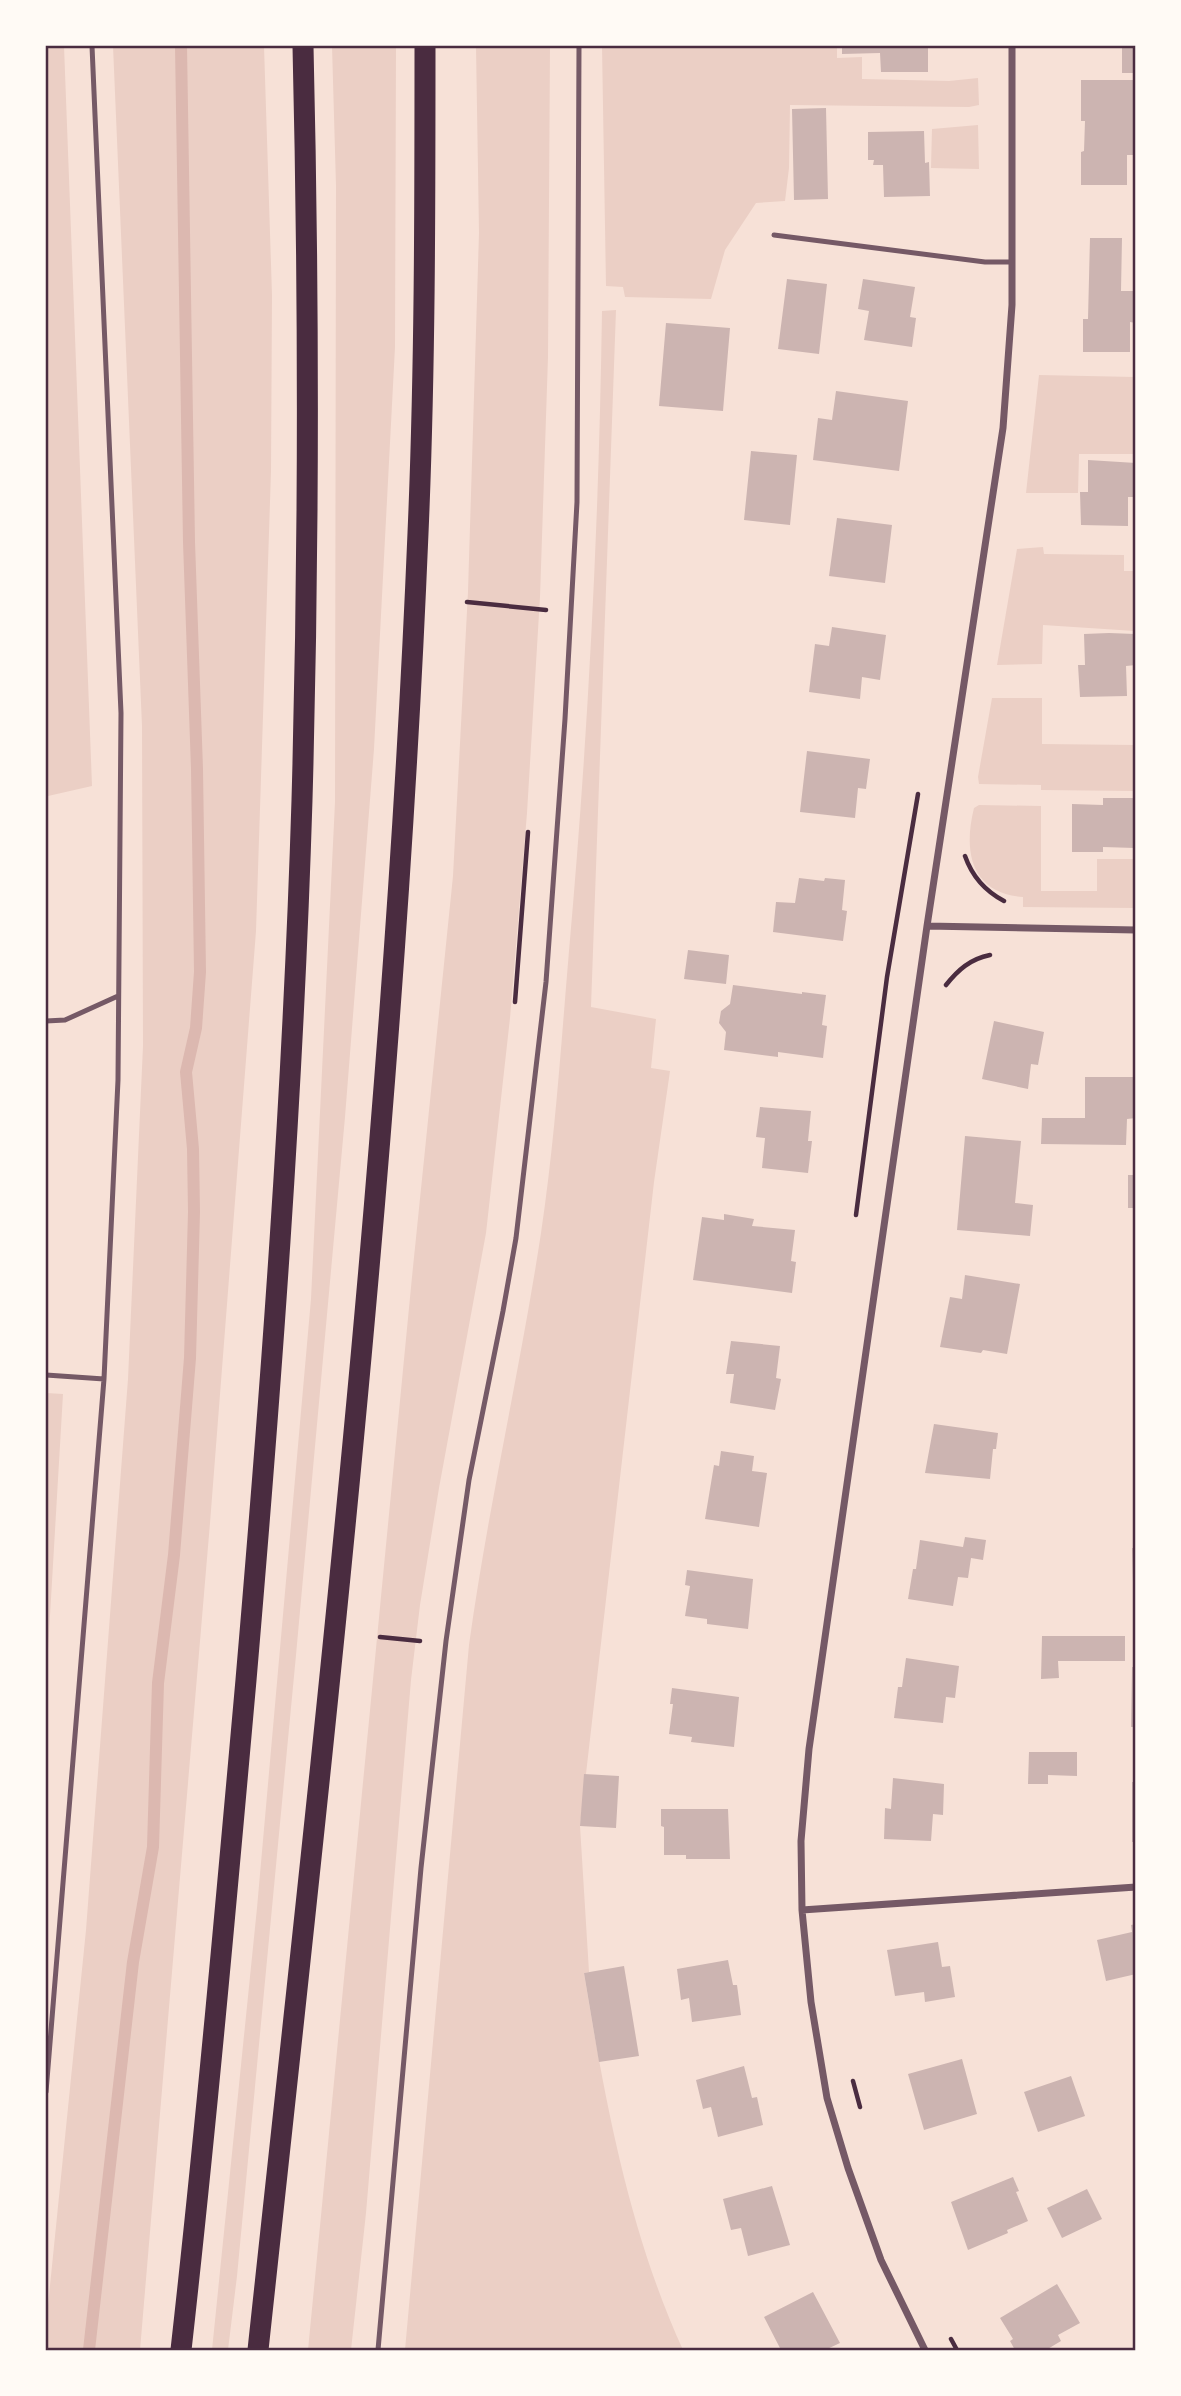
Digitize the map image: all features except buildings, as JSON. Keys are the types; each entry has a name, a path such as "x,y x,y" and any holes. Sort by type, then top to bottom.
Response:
{"highway":[{"path":"181,2350 226,1914 262,1489 287,1132 302,804 308,490 309,278 303,46"},
{"path":"258,2350 347,1516 383,1104 401,848 418,533 423,348 425,46"}],"street":[{"path":"925,2350 881,2260 848,2168 827,2098 811,2002 802,1910 801,1841 808,1749 927,926 1003,428 1012,305 1012,46"},
{"path":"927,926 1136,930"},
{"path":"802,1910 1136,1887"}],"lane":[{"path":"46,2092 104,1378 118,1093 121,713 92,46"},
{"path":"378,2350 421,1868 446,1641 469,1480 516,1238 546,982 577,502 579,46"},
{"path":"774,235 1012,262"},
{"path":"46,1020 65,1020 118,996"},
{"path":"46,1376 104,1378"}],"path":[{"path":"467,602 546,610 545,624"},
{"path":"515,1009 529,830"},
{"path":"944,987 968,963 980,957 998,954"},
{"path":"380,1637 425,1642"},
{"path":"851,2070 860,2108"},
{"path":"950,2339 957,2350"}],"shaded area":[{"path":"46,46 64,46 92,786 48,796 46,805"},
{"path":"113,46 264,46 272,295 271,471 256,931 210,1523 140,2350 46,2350 46,2325 86,1930 128,1379 143,1046 142,726"},
{"path":"332,46 396,46 395,347 374,749 345,1117 296,1655 237,2276 228,2350 212,2350 257,1908 311,1299 335,802 336,186"},
{"path":"476,46 550,46 548,357 540,597 527,813 510,1018 486,1233 439,1488 411,1680 366,2213 351,2350 308,2350 453,876 468,592 479,233"},
{"path":"602,46 837,46 837,58 862,57 862,79 949,81 978,78 979,105 790,105 789,168 785,201 756,203 725,250 711,299 625,297 623,287 606,286"},
{"path":"978,125 979,169 931,168 932,129"},
{"path":"616,310 591,1007 656,1019 651,1068 670,1071 654,1182 580,1826 589,1972 584,1973 610,2117 633,2213 664,2305 683,2350 405,2350 469,1645 485,1542 533,1285 554,1128 587,711 602,311"},
{"path":"1039,375 1135,377 1135,454 1079,454 1078,493 1026,493"},
{"path":"1043,547 1044,554 1124,555 1124,571 1135,571 1135,631 1043,625 1042,664 997,665 1017,549"},
{"path":"992,698 1042,698 1042,744 1135,745 1135,791 1041,790 1041,785 979,784"},
{"path":"979,805 1041,806 1041,891 1097,891 1097,859 1135,859 1135,908 1023,907 1023,897 992,888 975,868 971,854 971,824 974,808"},
{"path":"46,1393 63,1394 46,1684"}],"waterway":[{"path":"89,2350 133,1962 153,1847 158,1683 174,1555 190,1358 194,1212 193,1149 186,1072 196,1028 200,972 197,769 189,542 181,46"}]}
